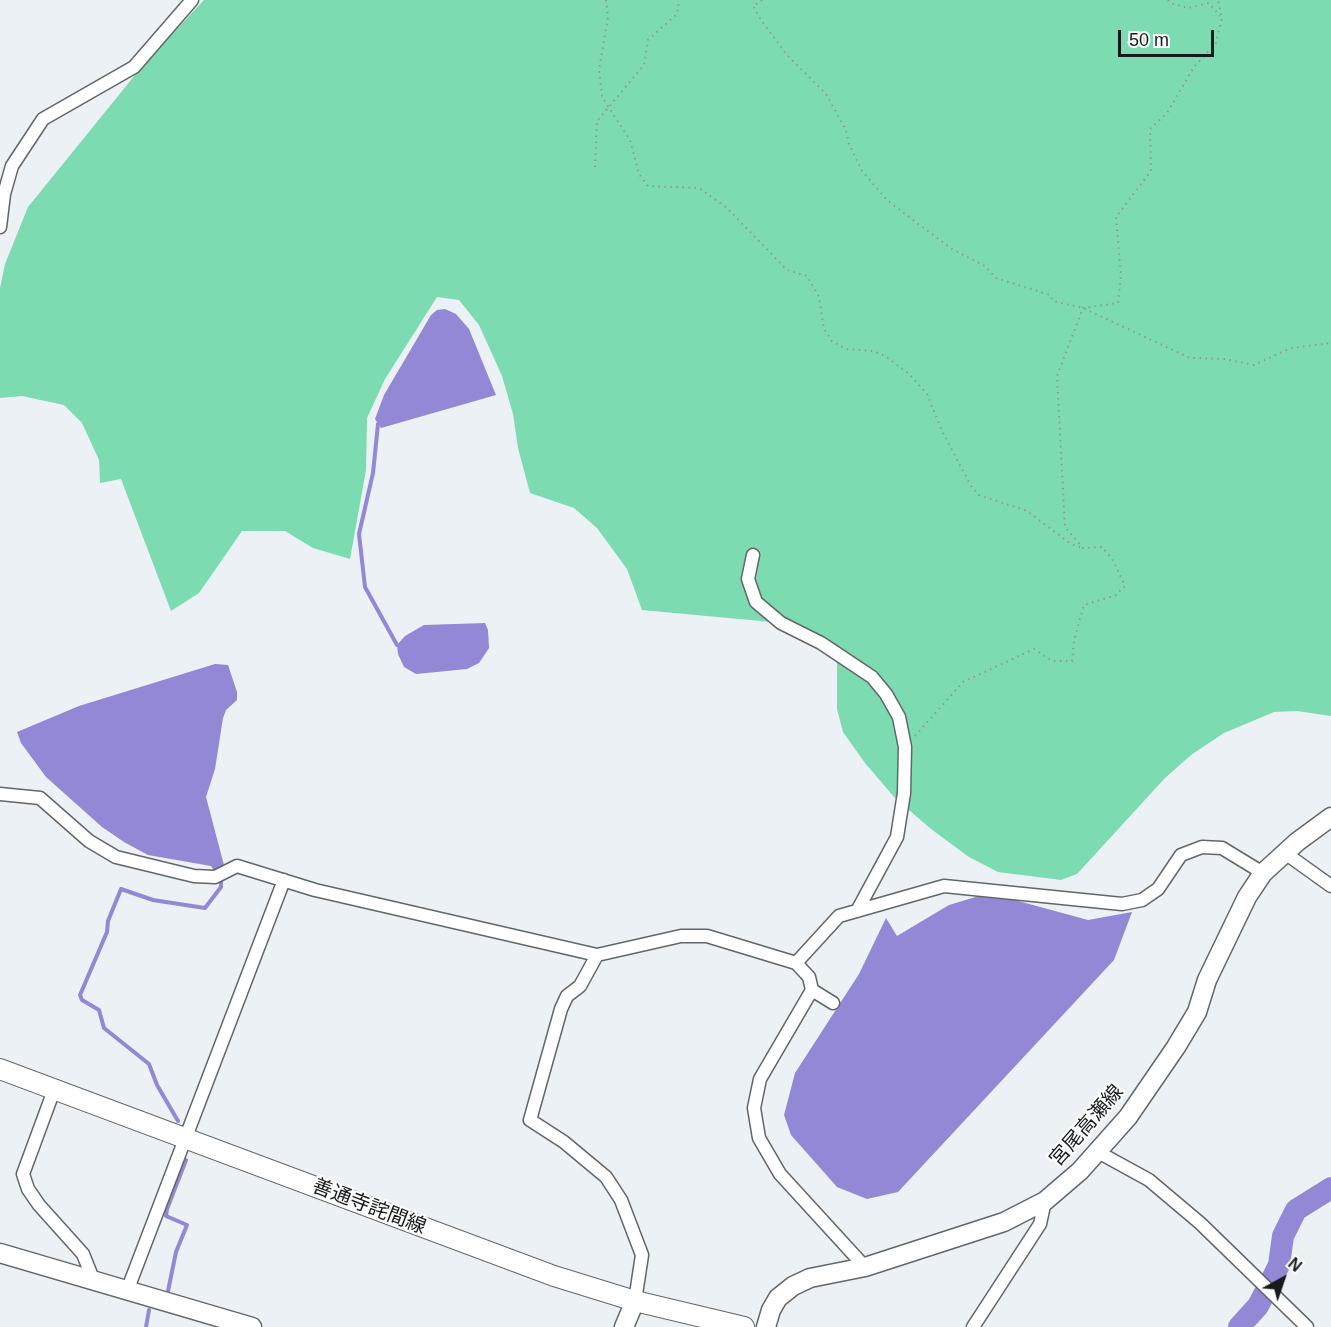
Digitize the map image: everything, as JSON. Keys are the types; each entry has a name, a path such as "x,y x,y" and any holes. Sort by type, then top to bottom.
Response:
{"main road":[{"name":"宮尾高瀬線","path":"766,1327 771,1310 778,1298 793,1286 810,1278 865,1267 1004,1222 1045,1201 1098,1152 1144,1094 1197,1012 1207,980 1247,897 1263,873 1331,817"},
{"name":"善通寺詫間線","path":"0,1068 554,1276 635,1301 744,1327"},
{"path":"0,1253 252,1327"},
{"path":"624,1327 635,1301"}],"street":[{"path":"0,227 4,194 12,166 39,124 77,97 134,67 192,0"},
{"path":"753,555 748,579 756,602 781,623 821,643 872,677 886,694 899,717 905,747 904,793 897,837 857,911"},
{"path":"0,794 40,798 89,841 116,856 194,876 215,876 237,866 458,925 550,943 597,955 681,936 707,936 796,963 808,977 812,990 833,1003"},
{"path":"796,963 839,916 944,886 1122,904 1142,900 1158,889 1181,855 1202,847 1222,848 1263,873"},
{"path":"1285,853 1331,886"},
{"path":"127,1291 284,880"},
{"path":"597,955 580,986 567,996 561,1009 530,1120 564,1142 606,1177 621,1200 642,1255 635,1301"},
{"path":"812,990 760,1079 754,1108 759,1138 780,1174 865,1267"},
{"path":"54,1090 23,1174 28,1189 39,1205 83,1254 93,1279"},
{"path":"1098,1152 1149,1180 1200,1223 1307,1327"},
{"path":"973,1327 1040,1224 1045,1201"}],"path":[{"path":"606,0 608,17 598,70 602,97 630,140 639,174 648,186 699,188 750,229 787,270 807,276 819,297 824,329 832,341 846,350 873,351 908,373 927,394 942,431 979,495 1027,511 1071,544 1083,548 1102,547 1113,560 1125,586 1116,595 1084,605 1074,640 1072,661 1052,661 1034,650 963,682 905,747"},
{"path":"595,167 597,121 644,65 648,40 677,14 679,0"},
{"path":"762,0 753,6 761,20 786,54 826,94 846,130 849,144 862,171 887,200 952,249 985,266 996,278 1050,295 1053,302 1083,308 1190,358 1225,358 1254,365 1291,348 1331,343"},
{"path":"1168,0 1170,3 1188,8 1209,3 1222,18"},
{"path":"1083,308 1118,303 1121,275 1116,217 1151,171 1150,129 1167,113 1194,67 1216,44 1222,18 1218,0"},
{"path":"1083,308 1057,376 1065,527 1083,548"}],"green space":[{"path":"204,0 1331,0 1331,716 1297,711 1274,712 1224,733 1191,755 1165,778 1077,874 1061,880 998,872 969,857 931,829 895,798 865,763 843,732 837,709 837,663 831,648 793,624 642,610 627,569 597,528 574,508 530,493 518,448 513,414 502,376 479,325 459,300 437,297 385,379 367,418 366,470 350,559 313,548 285,531 242,531 199,593 171,611 121,479 100,483 99,460 82,423 64,405 22,396 0,398 0,288 5,264 28,207 144,64"}],"shaded area":[{"path":"445,309 456,314 469,329 496,395 381,428 375,419 384,395 431,315 437,310"},
{"path":"485,623 488,630 489,648 479,663 467,669 416,674 404,667 398,654 397,645 405,636 424,625"},
{"path":"215,664 228,665 237,692 237,700 226,710 223,718 215,769 206,797 225,869 215,872 211,866 148,855 124,842 102,827 46,777 21,743 17,732 79,706"},
{"path":"989,893 1088,920 1132,912 1114,960 898,1192 867,1199 837,1187 791,1135 784,1115 795,1073 859,974 886,918 897,936 949,905"}],"waterway":[{"path":"378,424 373,473 359,534 365,587 397,645"},
{"path":"178,1121 157,1085 149,1064 104,1028 99,1010 82,1000 80,995 107,932 108,921 121,889 153,900 205,908 221,887 221,879"},
{"path":"167,1296 176,1252 187,1225 166,1216 186,1160"},
{"path":"1239,1327 1258,1306 1279,1265 1283,1236 1296,1210 1331,1188"},
{"path":"146,1327 149,1310"}]}
